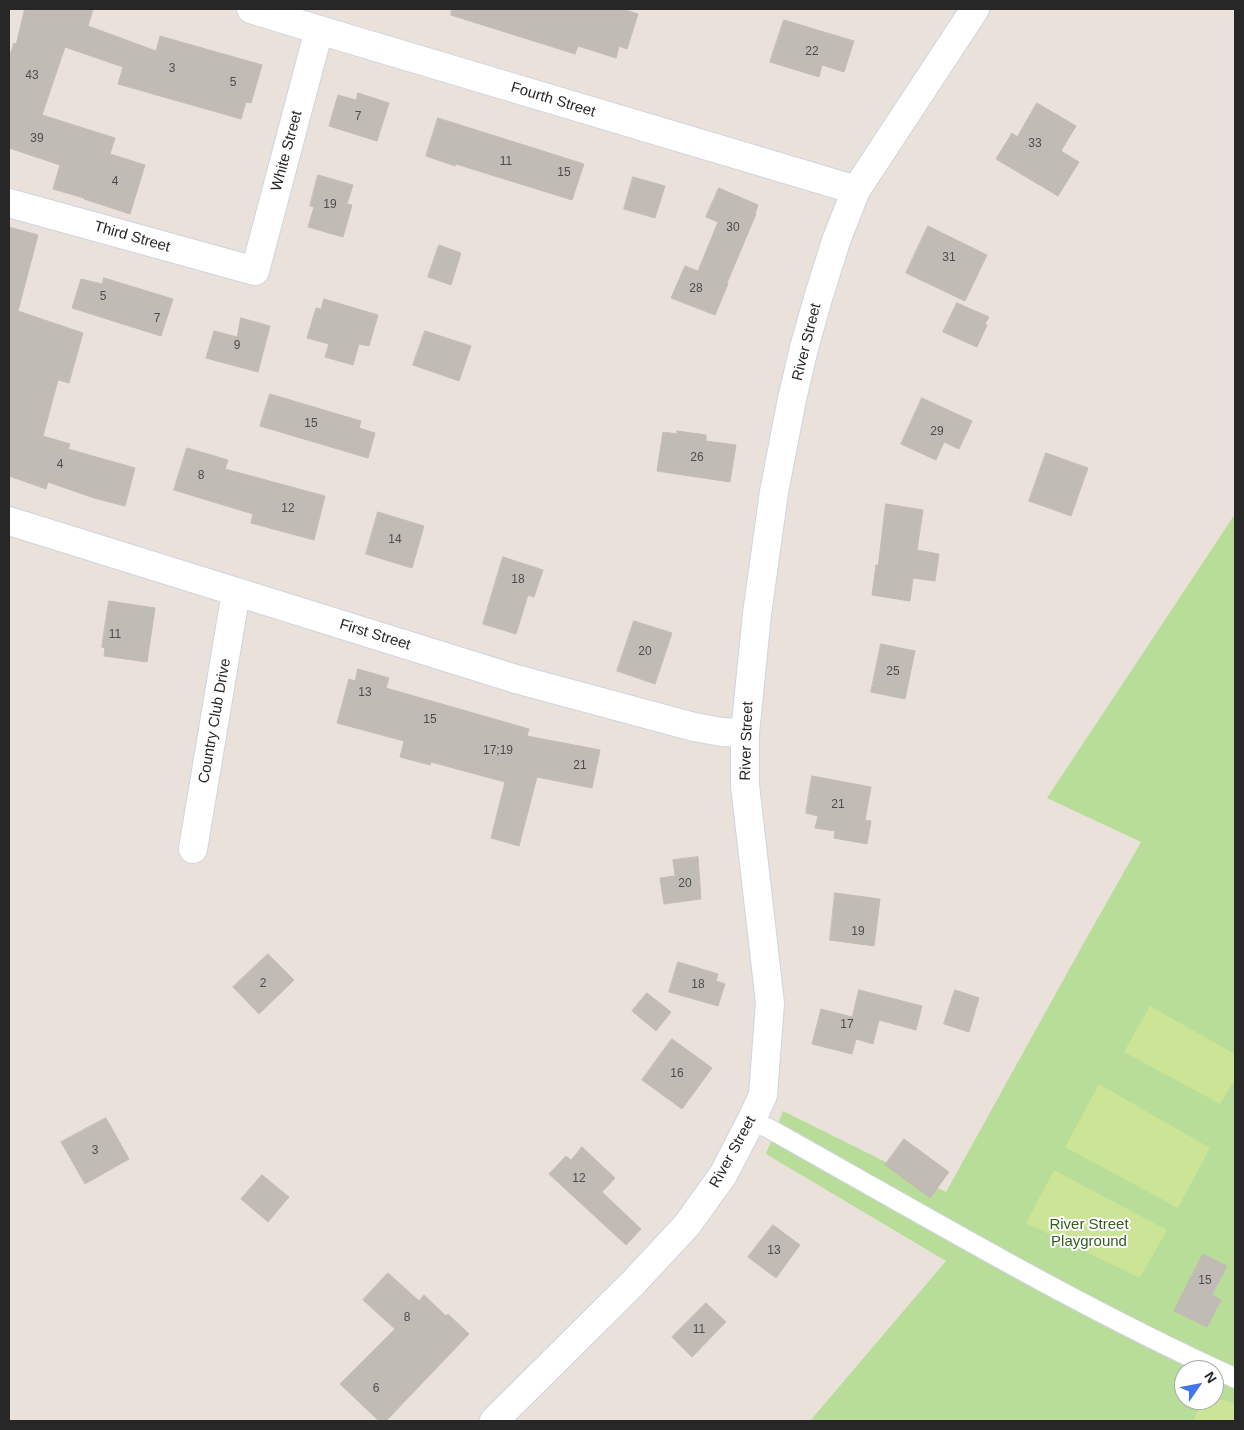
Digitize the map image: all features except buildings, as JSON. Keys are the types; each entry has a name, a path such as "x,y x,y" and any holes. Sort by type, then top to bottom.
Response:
{"street":[{"name":"Fourth Street","path":"251,9 856,190"},
{"name":"River Street","path":"494,1421 633,1282 687,1224 723,1175 763,1095 770,1003 746,785 745,733 757,614 774,492 792,398 819,295 836,241 856,190 975,9"},
{"name":"White Street","path":"255,271 319,30"},
{"name":"Third Street","path":"9,203 255,271"},
{"name":"First Street","path":"9,521 516,679 694,727 722,732 745,733"},
{"name":"Country Club Drive","path":"193,849 236,592"}],"lane":[{"path":"751,1121 768,1128 1067,1295 1172,1349 1235,1378"}],"green space":[{"name":"River Street Playground","path":"1235,514 1235,1421 810,1421 946,1261 766,1154 783,1111 946,1192 1141,842 1047,798"},
{"path":"1150,1006 1235,1054 1235,1079 1220,1104 1124,1052"},
{"path":"1099,1084 1210,1148 1178,1208 1065,1147"},
{"path":"1054,1170 1167,1230 1140,1278 1026,1223"},
{"path":"1224,1400 1235,1404 1235,1421 1193,1421 1198,1410 1224,1410"}]}
